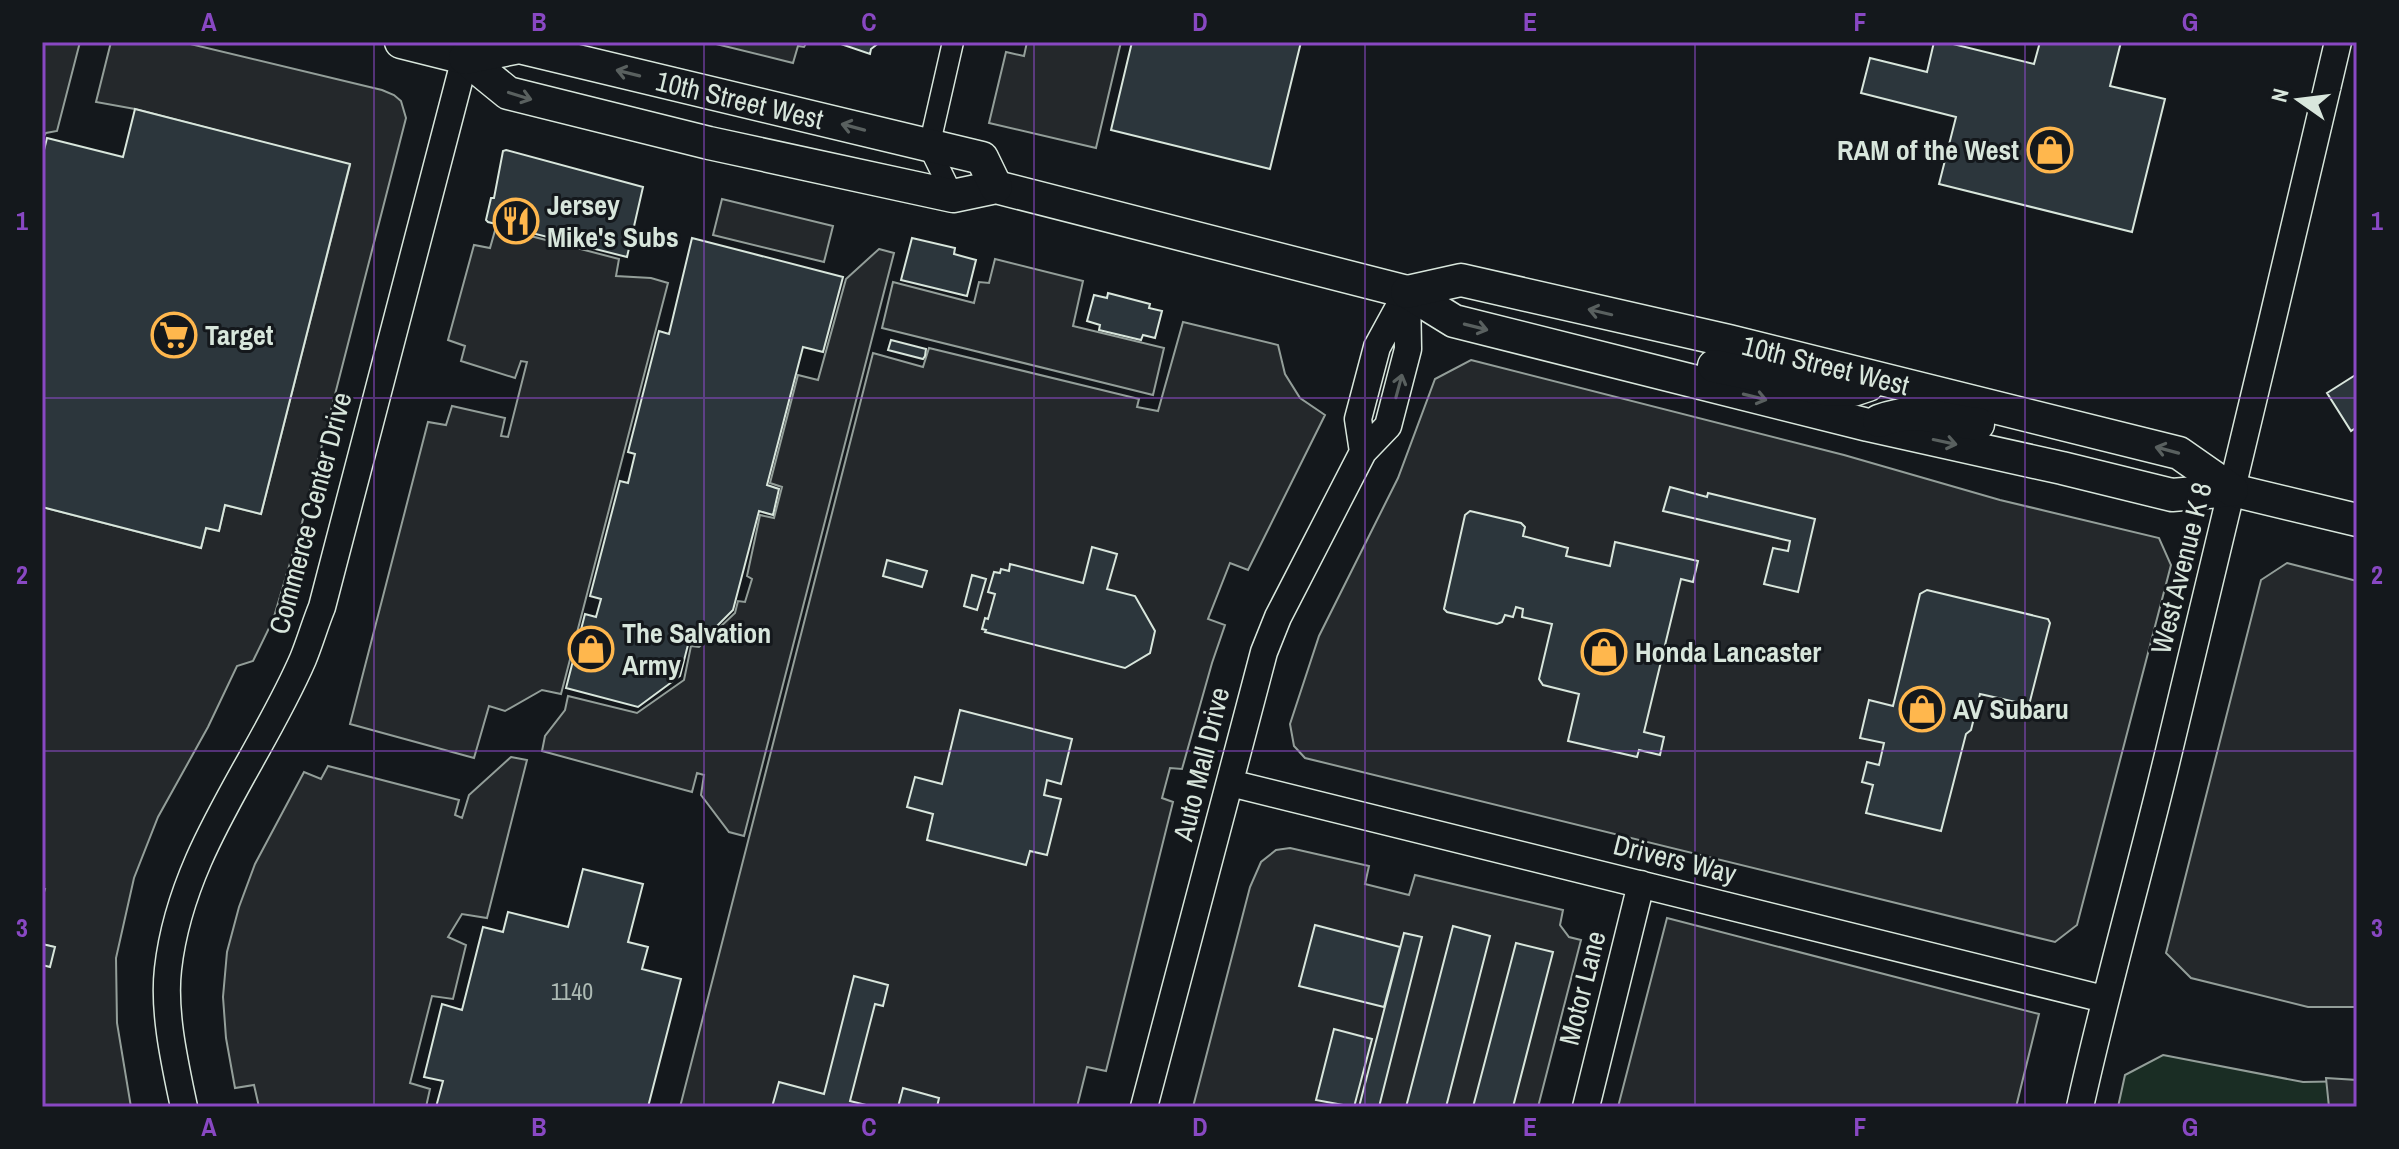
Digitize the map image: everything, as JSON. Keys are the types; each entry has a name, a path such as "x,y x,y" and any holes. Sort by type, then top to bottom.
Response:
{"main road":[{"name":"10th Street West","path":"401,42 465,58 508,93 669,134 953,196 996,187 1407,292 1454,321 1868,425 2172,495 2232,490 2357,520"},
{"name":"10th Street West","path":"465,58 519,47 982,158 996,187"},
{"path":"669,134 718,126 765,133 886,161 908,158 929,147"},
{"name":"10th Street West","path":"1407,292 1461,280 1716,338 2179,453 2232,490"},
{"path":"1659,372 1719,365 1824,389 1853,390 1882,380"},
{"path":"1868,425 1900,413 1924,414 1974,424 2083,428"}],"street":[{"path":"953,42 929,147 953,196"},
{"name":"West Avenue K 8","path":"2080,1107 2104,999 2164,771 2338,42"},
{"name":"Commerce Center Drive","path":"184,1107 170,1034 168,971 179,908 202,848 302,660 322,607 465,58"},
{"name":"Auto Mall Drive","path":"1144,1107 1230,783 1249,699 1264,652 1363,452 1358,419 1377,347 1407,292"},
{"name":"Drivers Way","path":"1230,783 2104,999"},
{"name":"Motor Lane","path":"1586,1107 1641,884"}],"green space":[{"path":"2163,1055 2303,1082 2357,1081 2357,1107 2118,1107 2125,1075"}],"shaded area":[{"path":"42,42 80,42 57,131 46,133 42,139"},
{"path":"111,42 182,42 382,90 401,101 406,118 302,523 273,620 253,661 237,666 208,727 158,817 134,878 116,958 117,1023 131,1107 42,1107 42,965 54,947 42,944 42,899 45,889 42,888 42,507 201,548 206,528 219,530 225,505 261,514 350,165 135,109 96,102"},
{"path":"708,42 807,42 804,47 798,46 793,63"},
{"path":"1027,42 1121,42 1096,148 989,123 1006,52 1024,56"},
{"path":"722,199 833,226 824,262 713,235"},
{"path":"496,227 619,259 616,276 651,278 668,283 561,694 542,690 505,711 489,706 474,758 350,724 428,422 446,425 452,406 505,418 501,436 508,437 527,362 521,361 515,378 461,361 465,346 448,340 474,245 490,248"},
{"path":"879,249 894,253 744,836 729,832 701,795 704,775 697,773 692,792 542,751 545,736 565,710 568,696 637,713 684,680 691,646 699,647 735,613 738,601 745,602 752,579 747,576 760,515 774,518 782,487 770,483 798,375 818,380 846,279"},
{"path":"995,259 1083,281 1073,326 1164,348 1153,395 882,328 893,282 974,303 979,282 989,283"},
{"path":"1183,322 1278,345 1285,374 1300,398 1325,415 1248,570 1230,563 1208,619 1225,625 1182,769 1170,768 1162,798 1173,802 1106,1071 1087,1067 1077,1107 680,1107 873,353 923,367 929,348 1139,399 1137,407 1158,411"},
{"path":"1471,360 1844,455 2000,500 2159,538 2171,565 2077,925 2055,942 1305,758 1294,746 1290,724 1319,636 1398,478 1435,379"},
{"path":"2287,563 2357,581 2357,1007 2308,1007 2191,978 2166,953 2261,580"},
{"path":"511,757 527,760 487,918 462,914 448,937 466,945 453,999 432,996 410,1083 430,1089 426,1107 259,1107 254,1085 235,1088 223,997 227,952 255,864 304,772 321,779 328,766 459,800 455,815 462,818 469,795"},
{"path":"1290,848 1369,866 1365,884 1409,895 1415,875 1563,910 1560,925 1569,937 1581,940 1538,1107 1193,1107 1250,887 1261,862 1276,850"},
{"path":"1667,918 2039,1014 2016,1107 1618,1107"},
{"path":"2326,1078 2357,1080 2357,1107 2329,1107"}],"building":[{"path":"880,42 871,49 870,54 838,43"},
{"path":"1132,42 1301,42 1270,169 1111,130"},
{"name":"RAM of the West","path":"1934,42 2034,64 2040,42 2121,42 2110,86 2165,99 2132,232 1939,184 1956,117 1861,93 1870,58 1927,72"},
{"name":"Target","path":"135,109 350,164 261,514 225,505 219,531 206,528 201,548 42,507 42,158 47,138 123,157"},
{"path":"503,151 643,187 627,257 488,222 491,198 494,198"},
{"path":"692,238 843,277 823,352 803,347 767,485 779,489 773,515 759,511 733,610 699,644 689,641 680,676 638,707 566,688 585,614 596,617 601,599 590,596 620,481 628,483 635,454 628,452 659,331 669,334"},
{"path":"912,238 955,248 954,254 976,260 967,296 901,280"},
{"path":"1108,293 1150,304 1149,308 1162,311 1155,338 1143,335 1141,340 1099,330 1100,325 1087,321 1094,295 1107,298"},
{"path":"891,340 926,349 925,356 923,359 888,350"},
{"path":"2357,374 2357,427 2351,431 2327,393"},
{"path":"1670,487 1815,519 1798,592 1764,584 1773,548 1788,551 1790,541 1663,511"},
{"name":"Honda Lancaster","path":"1470,511 1521,523 1525,527 1523,536 1568,548 1566,556 1610,566 1615,542 1698,561 1693,582 1681,579 1644,732 1664,737 1660,755 1639,750 1637,757 1568,741 1579,694 1543,685 1539,679 1552,624 1522,617 1523,609 1516,607 1513,617 1505,615 1502,622 1497,624 1444,609 1465,515"},
{"path":"1092,547 1117,554 1107,589 1135,596 1155,631 1150,653 1125,668 982,629 995,594 988,592 994,572 1000,573 1001,569 1009,571 1010,564 1083,583"},
{"path":"887,560 927,571 922,587 883,576"},
{"path":"972,575 986,579 977,610 964,606"},
{"name":"AV Subaru","path":"1927,590 2048,619 2050,623 2029,705 1980,694 1971,730 1966,734 1941,831 1866,813 1873,785 1862,782 1867,762 1879,765 1884,743 1860,738 1869,700 1893,706 1920,594"},
{"path":"960,710 1072,739 1061,784 1047,780 1044,795 1061,799 1047,855 1030,851 1026,865 927,840 933,814 907,807 915,777 942,784"},
{"path":"583,869 643,884 628,942 648,947 642,969 681,979 648,1107 436,1107 443,1081 424,1077 442,1004 462,1010 483,927 503,932 508,912 568,927"},
{"path":"1315,925 1400,947 1384,1007 1299,986"},
{"path":"1453,926 1490,936 1446,1107 1406,1107"},
{"path":"1404,933 1422,937 1379,1107 1359,1107"},
{"path":"1516,943 1553,952 1513,1107 1473,1107"},
{"path":"42,944 55,947 50,967 42,965"},
{"path":"854,976 888,985 883,1006 875,1004 850,1101 874,1107 772,1107 779,1082 824,1094"},
{"path":"1334,1029 1372,1039 1354,1107 1316,1100"},
{"path":"903,1088 939,1098 937,1107 898,1107"}],"place":[{"name":"RAM of the West","path":"2050,150"},
{"name":"Jersey Mike's Subs","path":"516,221"},
{"name":"Target","path":"174,335"},
{"name":"The Salvation Army","path":"591,649"},
{"name":"Honda Lancaster","path":"1604,652"},
{"name":"AV Subaru","path":"1922,709"}]}
